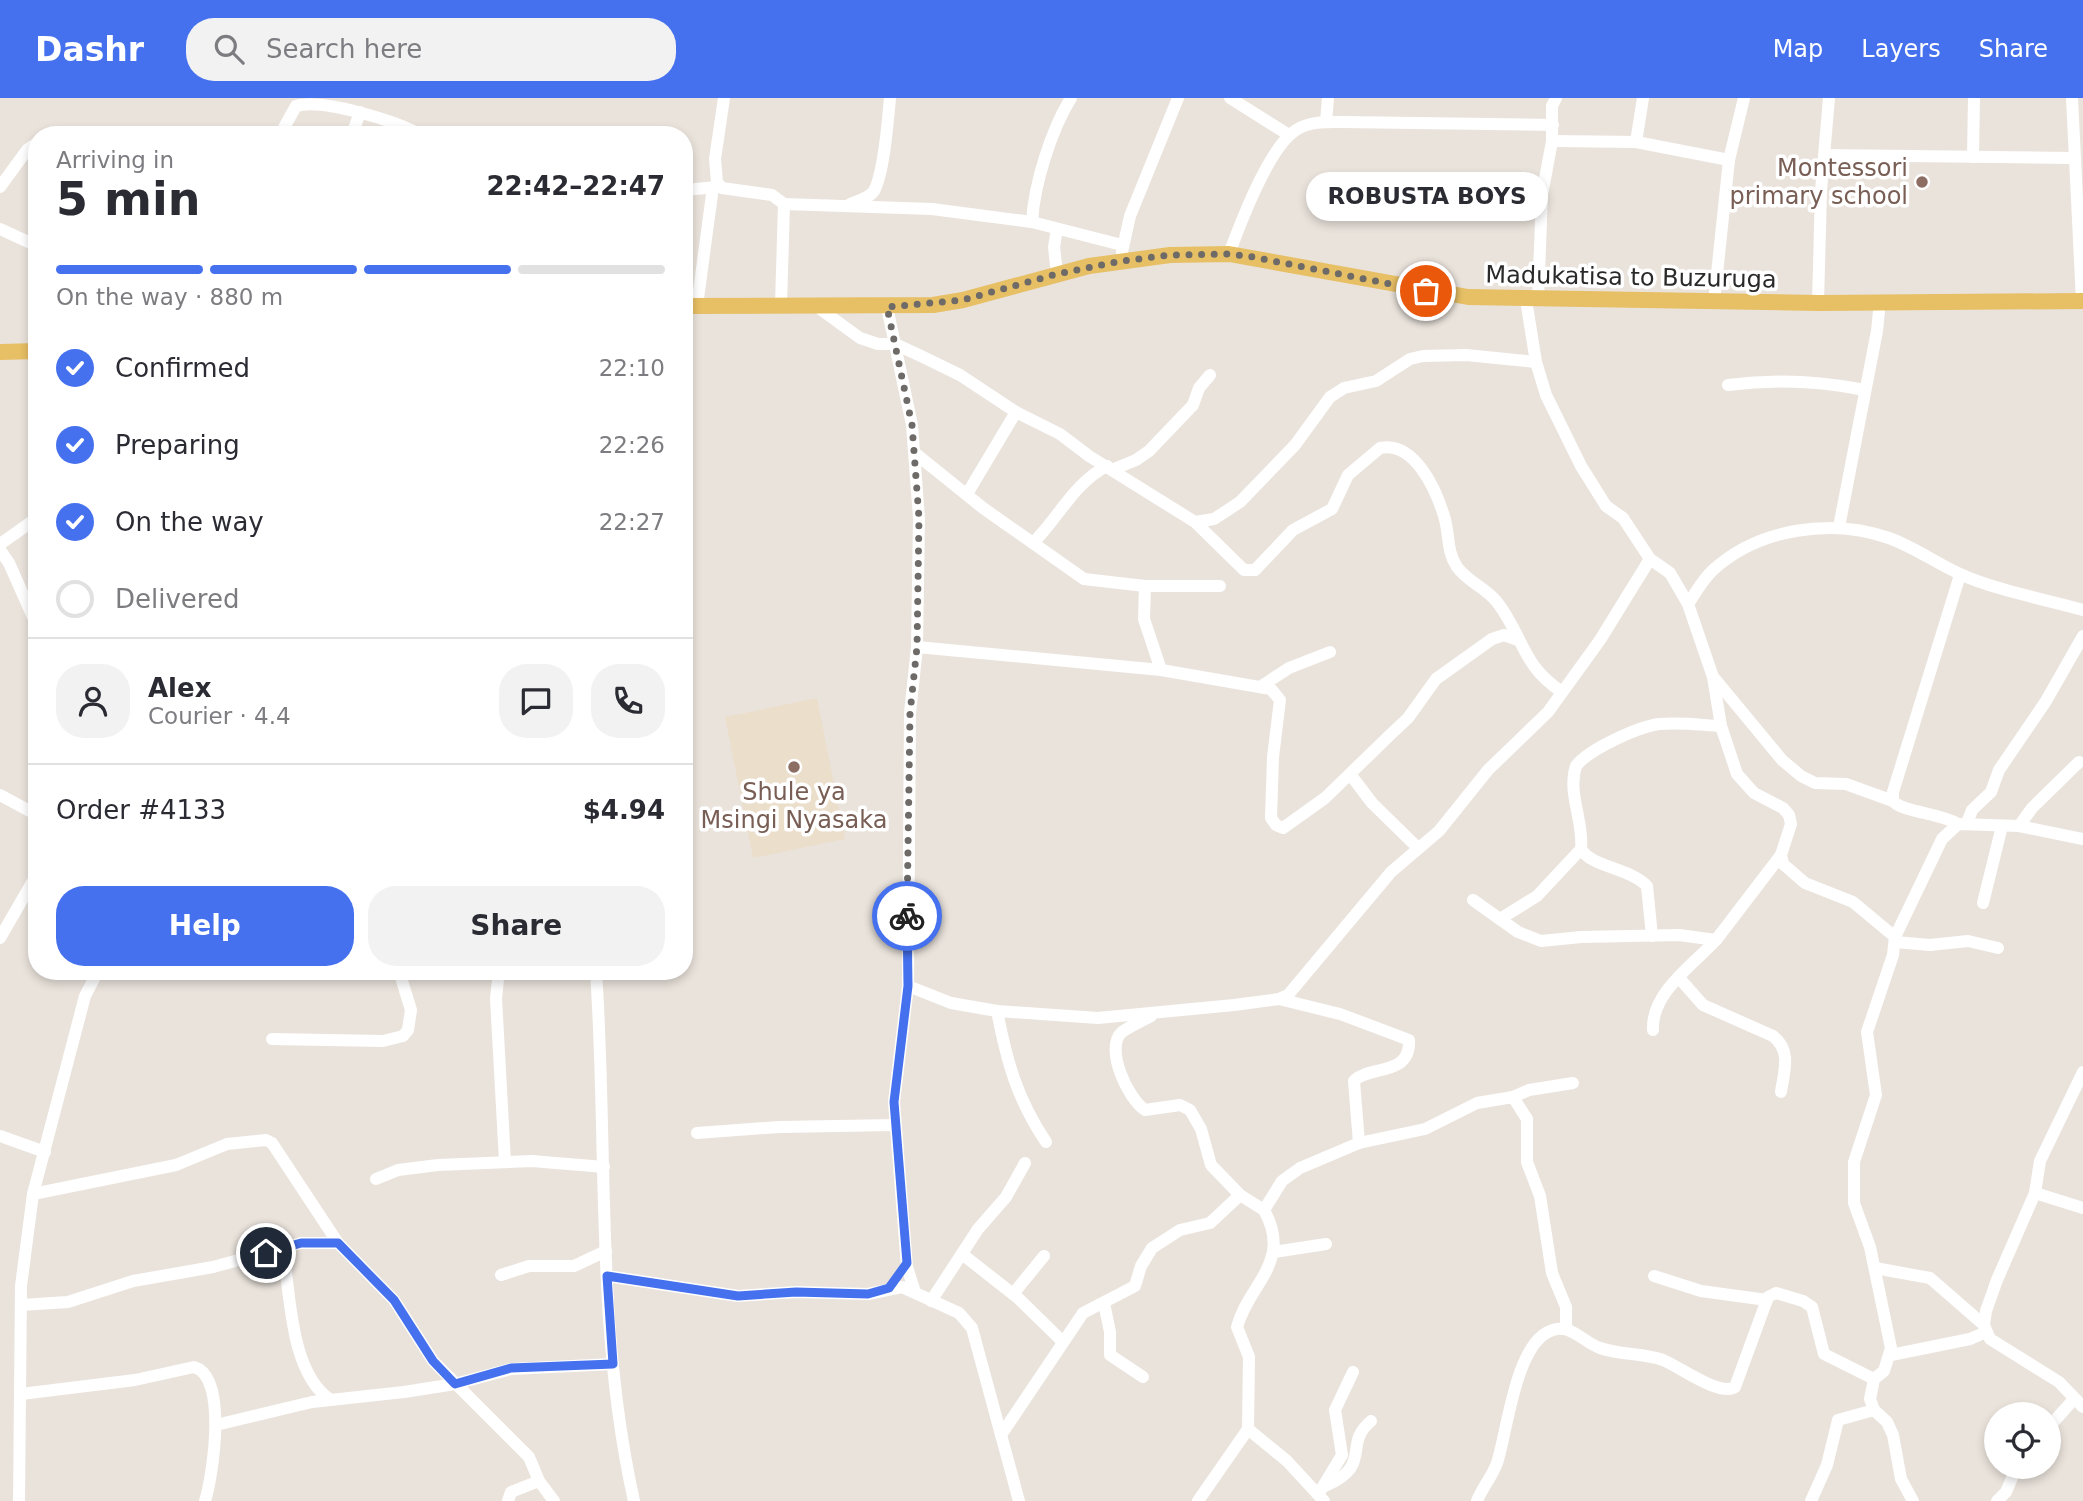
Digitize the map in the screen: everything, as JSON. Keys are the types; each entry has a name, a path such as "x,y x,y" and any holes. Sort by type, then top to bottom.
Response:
{"main road":[{"name":"Madukatisa to Buzuruga","path":"693,306 887,307 963,300 1122,253 1229,254 1315,267 1426,291 1468,297 1818,303 2082,301"},
{"path":"0,352 28,351"}],"street":[{"path":"693,293 718,187 714,175 724,98"},
{"path":"847,205 867,197 875,188 888,124 890,98"},
{"path":"1032,222 1041,173 1060,115 1071,98"},
{"path":"693,189 718,187 772,195 784,204 932,209 1032,222 1122,253 1130,216 1178,98"},
{"path":"1230,98 1289,135"},
{"path":"1326,122 1328,98"},
{"path":"1556,98 1552,106 1552,141 1542,195 1532,300 1536,362 1546,395 1591,485 1606,506 1629,526 1650,559 1670,573 1688,604 1713,677 1721,726 1730,758 1746,786 1783,808 1789,815 1791,824 1781,855 1716,940 1657,1003 1652,1017 1653,1030"},
{"path":"1636,142 1643,98"},
{"path":"1714,302 1730,159 1744,98"},
{"path":"1818,303 1829,98"},
{"path":"1973,98 1973,157"},
{"path":"2071,98 2082,301"},
{"path":"285,126 294,102 383,117 402,126"},
{"path":"2073,125 2083,106"},
{"path":"355,126 360,112"},
{"path":"1229,254 1259,183 1289,135 1306,125 1326,122 1553,125"},
{"path":"1552,141 1636,142 1730,159"},
{"path":"0,187 28,149"},
{"path":"1825,155 2074,158"},
{"path":"781,305 784,204"},
{"path":"0,229 28,242"},
{"path":"1057,229 1054,247 1057,274"},
{"path":"1839,527 1880,301"},
{"path":"816,306 860,338 878,344 895,344 960,375 1016,412 1049,427 1195,522 1239,568 1255,570 1293,530 1332,509 1348,475 1359,463 1380,448 1401,450 1419,465 1439,503 1445,519 1447,546 1458,568 1497,603 1537,673 1562,692"},
{"path":"887,307 916,454 919,518 917,647 910,713 908,986 894,1102 907,1263 915,1292"},
{"path":"1195,522 1214,519 1240,502 1295,445 1330,397 1344,388 1376,381 1410,359 1423,356 1466,355 1536,362"},
{"path":"1033,543 1062,511 1082,482 1110,468 1136,460 1149,451 1193,405 1199,388 1209,375"},
{"path":"1728,385 1759,381 1840,385 1865,390"},
{"path":"967,494 1016,412"},
{"path":"916,454 1084,579 1145,586 1220,586"},
{"path":"0,544 28,524"},
{"path":"1688,604 1712,571 1748,547 1797,531 1839,527 1860,529 1891,539 1933,558 1960,575 2083,610"},
{"path":"0,550 9,563 28,606"},
{"path":"1279,999 1303,979 1351,917 1438,831 1488,770 1548,712 1600,639 1650,559"},
{"path":"1893,802 1893,792 1960,575"},
{"path":"1145,586 1143,619 1161,670"},
{"path":"917,647 1074,664 1161,670 1271,689 1280,700 1271,818 1276,825 1283,828 1297,820 1350,774 1408,718 1436,679 1492,639 1504,635 1518,640"},
{"path":"1913,1501 1901,1479 1893,1435 1887,1422 1874,1410 1870,1392 1874,1379 1884,1371 1891,1355 1891,1339 1878,1298 1875,1268 1854,1203 1853,1170 1876,1095 1867,1032 1894,955 1895,939 1942,839 1963,823 1991,792 1999,770 2046,701 2083,636"},
{"path":"1260,687 1289,668 1330,652"},
{"path":"1713,677 1782,760 1801,776 1815,783 1846,784 1893,802 1900,808 1933,813 1963,823 2019,826 2083,839"},
{"path":"1652,936 1647,886 1634,875 1588,858 1581,849 1581,822 1573,790 1574,772 1582,757 1658,724 1721,726"},
{"path":"2019,826 2032,808 2079,762"},
{"path":"1350,774 1372,803 1418,848"},
{"path":"0,795 28,810"},
{"path":"1983,904 2002,826"},
{"path":"1500,919 1537,896 1581,849"},
{"path":"1781,855 1790,873 1818,890 1853,902 1895,939 1930,945 1968,941 1998,948"},
{"path":"2,929 28,888"},
{"path":"1473,900 1525,936 1541,941 1581,937 1679,935 1716,940"},
{"path":"1680,979 1703,1005 1781,1043 1786,1055 1781,1093"},
{"path":"19,1501 21,1305 33,1194 85,996 93,980"},
{"path":"272,1039 383,1041 403,1036 408,1030 411,1010 402,980"},
{"path":"498,980 496,998 505,1162"},
{"path":"596,980 607,1276 613,1364 634,1501"},
{"path":"908,986 951,1003 997,1011 1098,1018 1279,999 1340,1014 1409,1040 1409,1048 1397,1064 1382,1072 1360,1076 1354,1081 1359,1143"},
{"path":"997,1011 1004,1046 1023,1108 1046,1142"},
{"path":"1121,1033 1154,1014"},
{"path":"1098,1018 1121,1033"},
{"path":"1121,1033 1117,1063 1136,1103 1145,1110 1180,1105 1190,1110 1201,1129 1211,1164 1240,1195 1264,1210 1274,1252 1268,1270 1237,1327 1249,1357 1248,1429 1198,1501"},
{"path":"1985,1329 1986,1311 1997,1280 2035,1193 2040,1161 2083,1072"},
{"path":"1264,1210 1288,1176 1359,1143 1403,1136 1425,1129 1477,1102 1573,1083"},
{"path":"1513,1097 1520,1102 1527,1119 1527,1162 1540,1196 1552,1273 1566,1307 1566,1328"},
{"path":"697,1133 779,1127 895,1125"},
{"path":"0,1136 45,1152"},
{"path":"33,1194 176,1165 228,1144 266,1140 277,1148 338,1243 394,1300 433,1361 525,1451 535,1466 539,1481 554,1501"},
{"path":"376,1180 419,1166 505,1162 604,1167"},
{"path":"931,1301 978,1229 1006,1197 1025,1163"},
{"path":"2035,1193 2083,1209"},
{"path":"1001,1435 1083,1313 1135,1286 1146,1256 1158,1243 1180,1230 1210,1223 1240,1195"},
{"path":"21,1305 68,1302 133,1281 213,1267 301,1243 338,1243"},
{"path":"1274,1252 1326,1244"},
{"path":"283,1248 297,1344 312,1385 331,1400"},
{"path":"502,1275 529,1266 575,1266 606,1251"},
{"path":"962,1254 1013,1294 1062,1341"},
{"path":"1013,1294 1044,1256"},
{"path":"889,1288 907,1263"},
{"path":"1875,1268 1930,1278 2006,1351 2059,1382 2078,1403 2061,1417"},
{"path":"607,1276 738,1296 796,1292 868,1294 902,1287 959,1313 968,1319 972,1328 1019,1501"},
{"path":"1654,1276 1701,1291 1767,1300"},
{"path":"1477,1501 1497,1462 1508,1405 1532,1351 1541,1336 1557,1328 1566,1328 1601,1349 1664,1361 1720,1389 1731,1390 1739,1378 1767,1300 1776,1293 1803,1301 1812,1307 1824,1354 1874,1379"},
{"path":"1104,1303 1110,1355 1143,1377"},
{"path":"1891,1355 1970,1339 1985,1329"},
{"path":"216,1425 331,1400 455,1384 511,1368 613,1364"},
{"path":"21,1394 135,1380 194,1367 207,1374 211,1381 216,1425 209,1499"},
{"path":"1322,1493 1342,1455 1335,1410 1353,1373"},
{"path":"1811,1501 1827,1465 1838,1420 1874,1410"},
{"path":"1322,1493 1354,1465 1359,1433 1371,1421"},
{"path":"1248,1429 1322,1493"},
{"path":"2007,1498 2013,1479"},
{"path":"508,1501 510,1492 539,1481"}],"shaded area":[{"path":"817,698 845,839 753,858 725,717"}],"way so far":[{"path":"907,916 910,713 917,647 919,518 912,425 887,307 963,300 1089,266 1170,255 1229,254 1253,257 1315,267 1369,281 1426,291"}],"place":[{"name":"Montessori primary school","path":"1922,182"},
{"name":"ROBUSTA BOYS","path":"1426,291"},
{"name":"Shule ya Msingi Nyasaka","path":"794,767"}],"route":[{"path":"266,1253 301,1243 338,1243 394,1300 433,1361 455,1384 511,1368 613,1364 607,1276 665,1287 738,1296 796,1292 868,1294 889,1288 907,1263 894,1102 908,986 907,916"}]}
